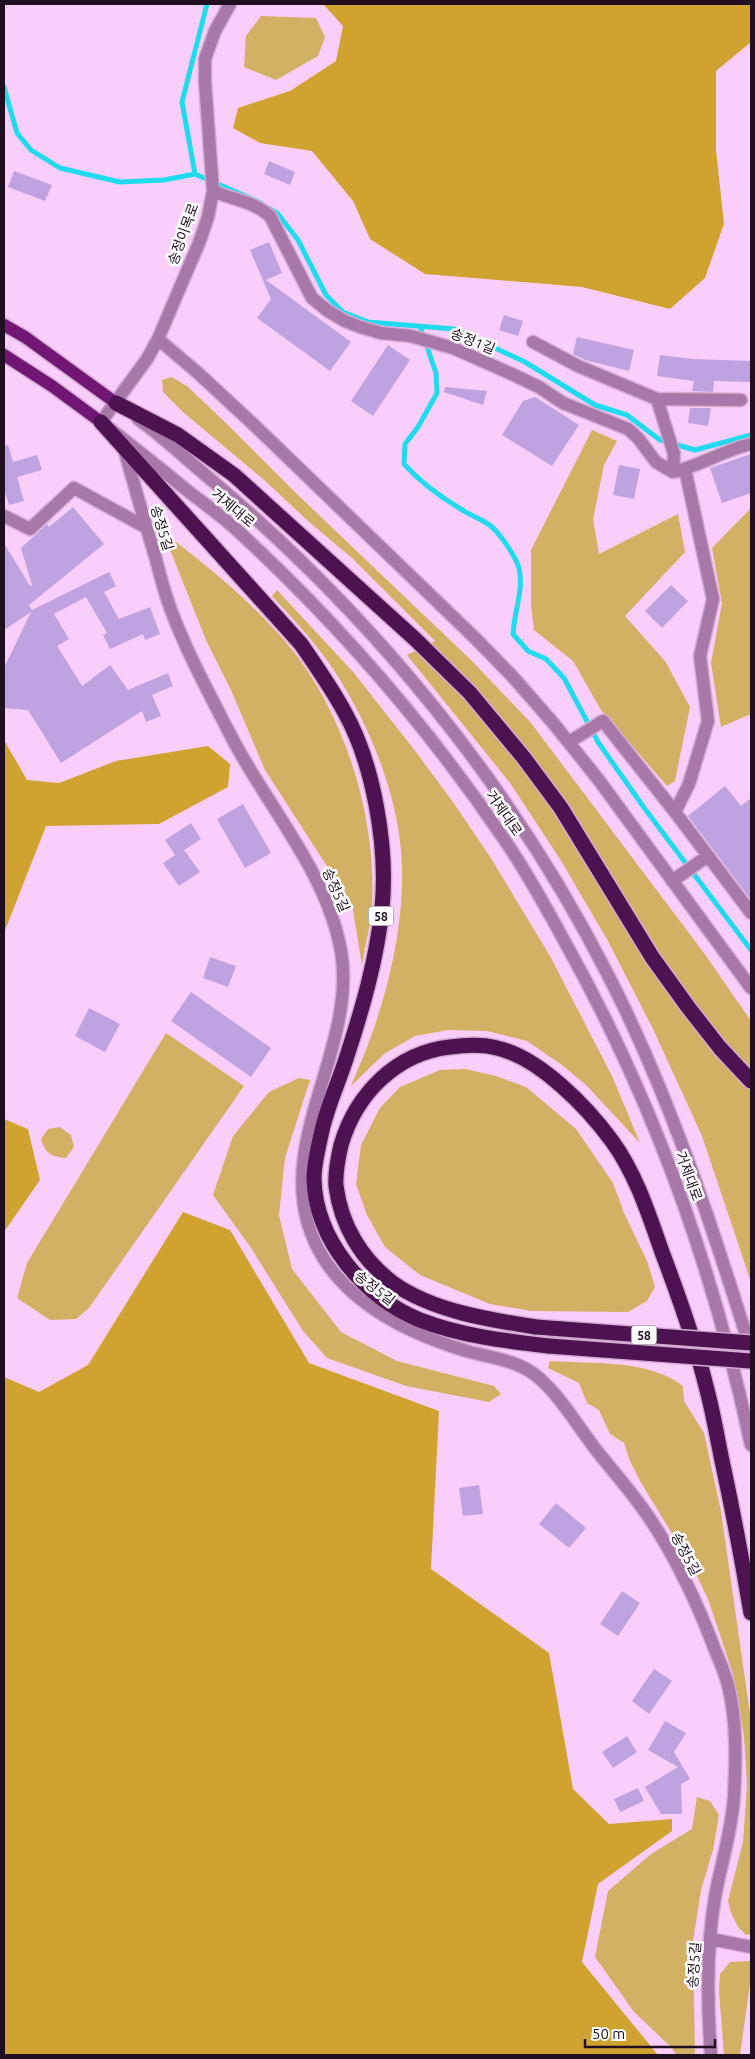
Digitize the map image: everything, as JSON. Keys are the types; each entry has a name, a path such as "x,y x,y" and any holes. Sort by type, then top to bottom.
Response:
{"highway":[{"path":"116,403 178,435 234,475 415,639 470,693 524,758 561,808 652,957 688,1007 720,1048 751,1081"},
{"name":"58","path":"101,422 300,644 345,712 362,750 374,799 383,853 382,907 375,956 351,1044 321,1134 314,1178 320,1214 332,1245 366,1286 389,1303 418,1319 449,1330 501,1340 550,1346 751,1361"},
{"name":"58","path":"751,1343 536,1327 487,1320 437,1305 395,1284 377,1270 352,1237 342,1213 336,1183 338,1156 345,1132 371,1087 391,1070 412,1057 438,1048 466,1045 496,1048 513,1054 558,1083 587,1110 614,1144 642,1196 672,1277 707,1390 751,1612"}],"main road":[{"name":"거제대로","path":"4,325 25,337 116,403"},
{"name":"거제대로","path":"4,355 52,386 101,422"}],"street":[{"name":"송정이목로","path":"101,422 116,403 158,339 199,243 208,217 213,191 204,82 205,58 215,31 230,4"},
{"name":"송정1길","path":"213,191 231,199 245,201 260,207 270,216 312,298 328,311 360,327 381,333 410,336 436,343 485,362 539,388 563,403 628,430 638,438 656,462 679,471"},
{"path":"158,339 198,372 476,639 513,677 598,779 751,988"},
{"path":"534,342 578,366 657,399 741,400"},
{"path":"657,399 679,471 713,599 700,656 708,720 689,784 675,812"},
{"name":"거제대로","path":"116,403 143,423 248,511 321,579 380,642 430,704 481,769 526,834 573,910 608,974 656,1077 711,1222 751,1351"},
{"name":"거제대로","path":"101,422 236,529 302,593 363,657 412,716 456,771 508,844 589,985 642,1095 693,1230 741,1396 751,1445"},
{"path":"679,471 710,457 751,444"},
{"name":"송정5길","path":"123,446 170,607 187,649 234,743 321,890 335,925 344,974 342,1005 302,1155 302,1191 309,1228 323,1258 347,1287 375,1310 406,1329 468,1351 523,1366 538,1377 554,1393 646,1513 689,1590 728,1683 735,1724 734,1803 727,1847 715,1898 708,1968 711,2055"},
{"path":"4,516 30,529 74,488 147,528"},
{"path":"569,742 603,721 751,913"},
{"path":"672,882 708,856"},
{"path":"711,1939 751,1947"}],"shaded area":[{"path":"323,4 751,4 751,42 716,71 716,150 724,224 705,278 670,309 582,287 425,274 370,239 353,201 312,151 260,143 233,128 238,108 290,91 336,61 343,26"},
{"path":"261,16 316,18 325,37 318,56 276,80 244,67 246,36"},
{"path":"172,377 188,387 228,425 299,496 472,661 531,723 704,953 751,1021 751,1282 702,1136 653,1029 608,941 560,859 510,783 407,655 435,641 352,558 308,521 263,479 184,413 163,392 162,380"},
{"path":"592,430 617,441 604,465 593,519 599,554 678,514 685,552 625,616 665,661 690,707 675,781 667,786 601,710 573,661 534,630 531,606 531,550"},
{"path":"751,508 751,714 721,727 711,663 722,603 712,548"},
{"path":"163,532 229,586 275,630 309,673 341,735 363,803 369,837 372,905 362,965 352,905 265,770 231,690 206,640"},
{"path":"277,590 354,673 416,752 492,860 550,956 612,1076 640,1143 586,1085 562,1065 527,1041 487,1031 448,1030 415,1036 384,1054 351,1086 365,1053 383,999 397,936 402,893 401,851 398,827 378,756 357,710 326,659 304,631 272,596"},
{"path":"4,740 27,780 59,783 116,761 208,746 230,764 228,787 159,824 46,826 4,933"},
{"path":"166,1033 244,1086 89,1308 76,1319 50,1320 17,1298 27,1263"},
{"path":"465,1069 496,1076 526,1087 576,1129 613,1183 624,1213 647,1261 655,1287 647,1301 628,1312 531,1311 490,1304 420,1275 385,1247 367,1215 356,1184 361,1145 380,1108 400,1087 440,1070"},
{"path":"299,1078 310,1080 285,1158 279,1215 292,1269 341,1332 397,1361 494,1386 501,1394 489,1402 406,1386 327,1358 303,1331 251,1248 213,1195 233,1136 269,1092"},
{"path":"4,1119 28,1129 40,1180 4,1232"},
{"path":"60,1127 71,1135 74,1147 66,1158 56,1157 49,1153 44,1148 41,1139 48,1129"},
{"path":"183,1212 230,1230 309,1363 439,1411 431,1569 549,1653 573,1789 609,1824 672,1819 672,1831 598,1884 582,1962 658,2055 4,2055 4,1377 39,1392 88,1365"},
{"path":"550,1361 601,1363 637,1367 669,1377 683,1386 684,1401 704,1433 721,1511 750,1714 751,1934 746,1935 738,1927 731,1913 728,1901 743,1842 747,1785 744,1736 733,1674 708,1599 693,1568 640,1481 624,1443 610,1434 599,1410 587,1403 579,1383 548,1368"},
{"path":"697,1797 710,1801 719,1815 713,1850 701,1890 693,1941 695,2055 676,2055 672,2048 634,2012 595,1957 608,1891 651,1854 692,1829"},
{"path":"751,1961 751,1977 740,2055 724,2055 719,1992 720,1974 730,1962"}],"building":[{"path":"269,161 295,172 290,185 264,174"},
{"path":"14,171 52,185 45,201 8,187"},
{"path":"269,242 282,273 266,280 351,342 330,371 257,318 271,299 250,250"},
{"path":"504,315 523,321 518,336 499,330"},
{"path":"577,337 634,350 629,371 585,360 573,354"},
{"path":"388,345 410,360 373,416 351,401"},
{"path":"660,355 693,359 751,361 751,382 714,381 713,392 692,391 694,381 657,376"},
{"path":"445,387 487,391 483,405 444,392"},
{"path":"535,397 579,425 552,466 502,435 523,401"},
{"path":"690,408 711,408 708,426 688,423"},
{"path":"8,445 13,462 37,455 42,470 17,477 24,501 9,505 4,489 4,446"},
{"path":"751,454 751,493 722,503 710,468"},
{"path":"619,465 640,469 634,499 613,495"},
{"path":"73,507 104,544 29,605 32,610 109,572 116,586 104,592 119,619 150,607 160,634 145,640 143,634 110,649 103,635 107,633 86,597 54,614 69,639 57,646 82,686 110,665 128,690 168,673 173,686 152,695 161,716 146,722 142,711 61,763 28,710 4,708 4,668 31,612 4,630 4,543 30,586 32,585 21,548 47,524 49,527"},
{"path":"671,585 688,601 662,628 645,611"},
{"path":"725,786 741,806 751,798 751,900 688,816"},
{"path":"243,804 271,853 245,868 217,819"},
{"path":"191,823 201,839 184,850 200,872 179,886 163,863 175,855 165,840"},
{"path":"210,957 236,966 228,987 203,978"},
{"path":"191,992 271,1048 251,1077 171,1021"},
{"path":"89,1008 120,1024 105,1052 75,1036"},
{"path":"479,1485 483,1514 463,1516 459,1488"},
{"path":"556,1503 586,1528 569,1548 539,1524"},
{"path":"622,1591 640,1603 618,1636 600,1624"},
{"path":"654,1669 672,1681 649,1714 632,1701"},
{"path":"665,1721 686,1733 674,1752 690,1779 681,1784 682,1814 661,1814 645,1787 678,1767 648,1750"},
{"path":"627,1736 637,1752 613,1768 602,1752"},
{"path":"638,1788 644,1801 620,1812 614,1799"}],"waterway":[{"path":"195,174 182,102 207,4"},
{"path":"4,87 17,133 31,150 60,168 120,182 164,180 195,174 261,203"},
{"path":"268,208 278,214 298,240 326,295 343,312 368,322 454,329 525,362 595,405 627,415 660,440 695,450 751,435"},
{"path":"420,326 436,373 437,393 418,427 405,444 404,464 417,478 440,495 492,527 506,544 517,563 520,576 520,593 513,634 528,651 546,659 564,678 598,742 645,809 751,950"}]}
